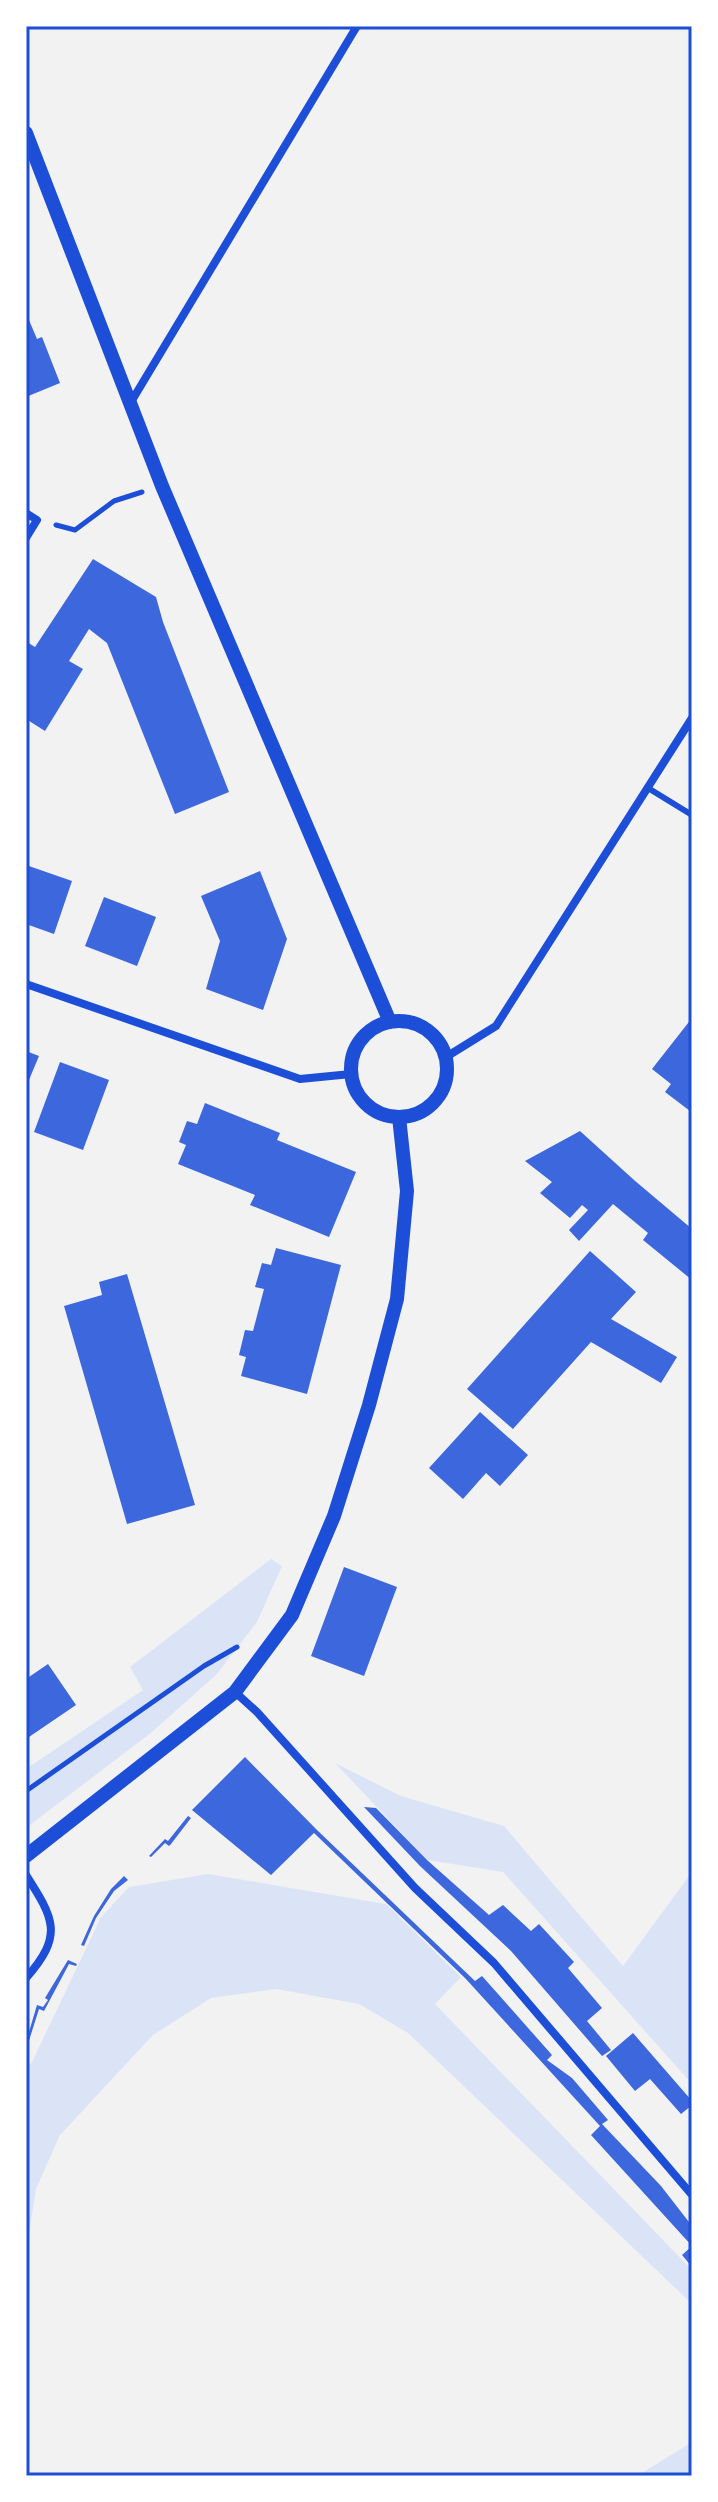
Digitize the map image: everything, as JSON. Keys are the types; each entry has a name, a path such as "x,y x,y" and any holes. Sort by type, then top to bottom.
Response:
{"street":[{"path":"131,402 357,26"},
{"path":"26,133 162,486 390,1022"},
{"path":"26,513 37,520 26,538"},
{"path":"446,1057 496,1026 692,718"},
{"path":"26,984 300,1079 351,1074"},
{"path":"390,1022 408,1022 425,1029 438,1041 446,1057 444,1086 427,1109 414,1115 399,1117 382,1114 367,1105 356,1091 351,1074 352,1060 365,1035 377,1026 390,1022"},
{"path":"26,1856 235,1692 292,1615 334,1516 397,1299 407,1191 399,1117"},
{"path":"235,1692 257,1712 415,1888 494,1963 692,2195"},
{"path":"26,1875 40,1897 52,1927 41,1961 26,1978"}],"lane":[{"path":"648,788 692,815"}],"path":[{"path":"37,520 75,530 114,501 162,486"},
{"path":"26,1791 204,1666 242,1644"}],"shaded area":[{"path":"271,1559 282,1566 257,1622 217,1674 152,1732 26,1828 26,1769 143,1690 130,1667"},
{"path":"335,1763 401,1796 504,1826 623,1966 692,1872 692,2084 503,1872 427,1860"},
{"path":"208,1874 386,1904 461,1977 435,2004 692,2270 692,2304 408,2033 359,2004 276,1989 211,1998 153,2035 60,2135 36,2189 26,2253 26,2070 101,1917 129,1887"},
{"path":"692,2442 692,2476 637,2476"}],"building":[{"path":"26,313 37,339 42,337 60,383 26,397"},
{"path":"93,559 156,597 229,792 175,814 107,643 89,629 69,661 83,669 45,731 26,719 26,644 35,647"},
{"path":"26,865 72,881 54,934 26,924"},
{"path":"260,871 287,939 263,1010 206,989 220,941 201,896"},
{"path":"104,897 156,917 137,966 85,946"},
{"path":"692,1018 690,1111 665,1092 671,1084 652,1069"},
{"path":"26,1051 39,1056 26,1087"},
{"path":"60,1062 109,1080 83,1150 34,1132"},
{"path":"205,1103 280,1133 277,1140 356,1172 329,1237 250,1205 255,1195 178,1164 186,1145 179,1142 187,1121 197,1124"},
{"path":"580,1131 692,1229 692,1280 643,1240 648,1233 613,1204 579,1241 569,1230 588,1210 582,1205 570,1218 540,1193 552,1182 525,1161"},
{"path":"276,1248 341,1265 307,1394 241,1376 246,1357 239,1355 245,1330 253,1331 264,1289 255,1287 262,1263 271,1265"},
{"path":"590,1251 636,1292 611,1319 677,1357 661,1383 591,1342 513,1429 467,1389"},
{"path":"127,1274 195,1505 127,1524 64,1306 102,1295 99,1282"},
{"path":"480,1412 528,1455 500,1486 486,1473 463,1499 429,1468"},
{"path":"344,1567 397,1587 364,1676 311,1656"},
{"path":"48,1664 76,1705 26,1739 26,1679"},
{"path":"245,1757 475,1981 482,1976 552,2055 547,2060 572,2078 608,2120 602,2124 661,2186 692,2226 692,2246 591,2135 600,2126 465,1978 314,1833 271,1875 192,1810"},
{"path":"364,1807 376,1808 427,1860 489,1915 503,1905 531,1931 539,1924 574,1962 568,1968 602,2008 587,2021 611,2050 602,2056 511,1951 420,1866"},
{"path":"188,1816 191,1818 171,1844 165,1843 149,1856 165,1839 168,1841"},
{"path":"124,1876 128,1880 114,1891 96,1918 84,1946 81,1945 94,1916 111,1889"},
{"path":"68,1960 77,1964 69,1964 44,2011 39,2009 26,2050 37,2005 43,2007 48,2000 45,1998"},
{"path":"633,2033 692,2101 692,2105 681,2114 650,2079 635,2091 606,2056"},
{"path":"692,2246 692,2267 682,2255"}]}
